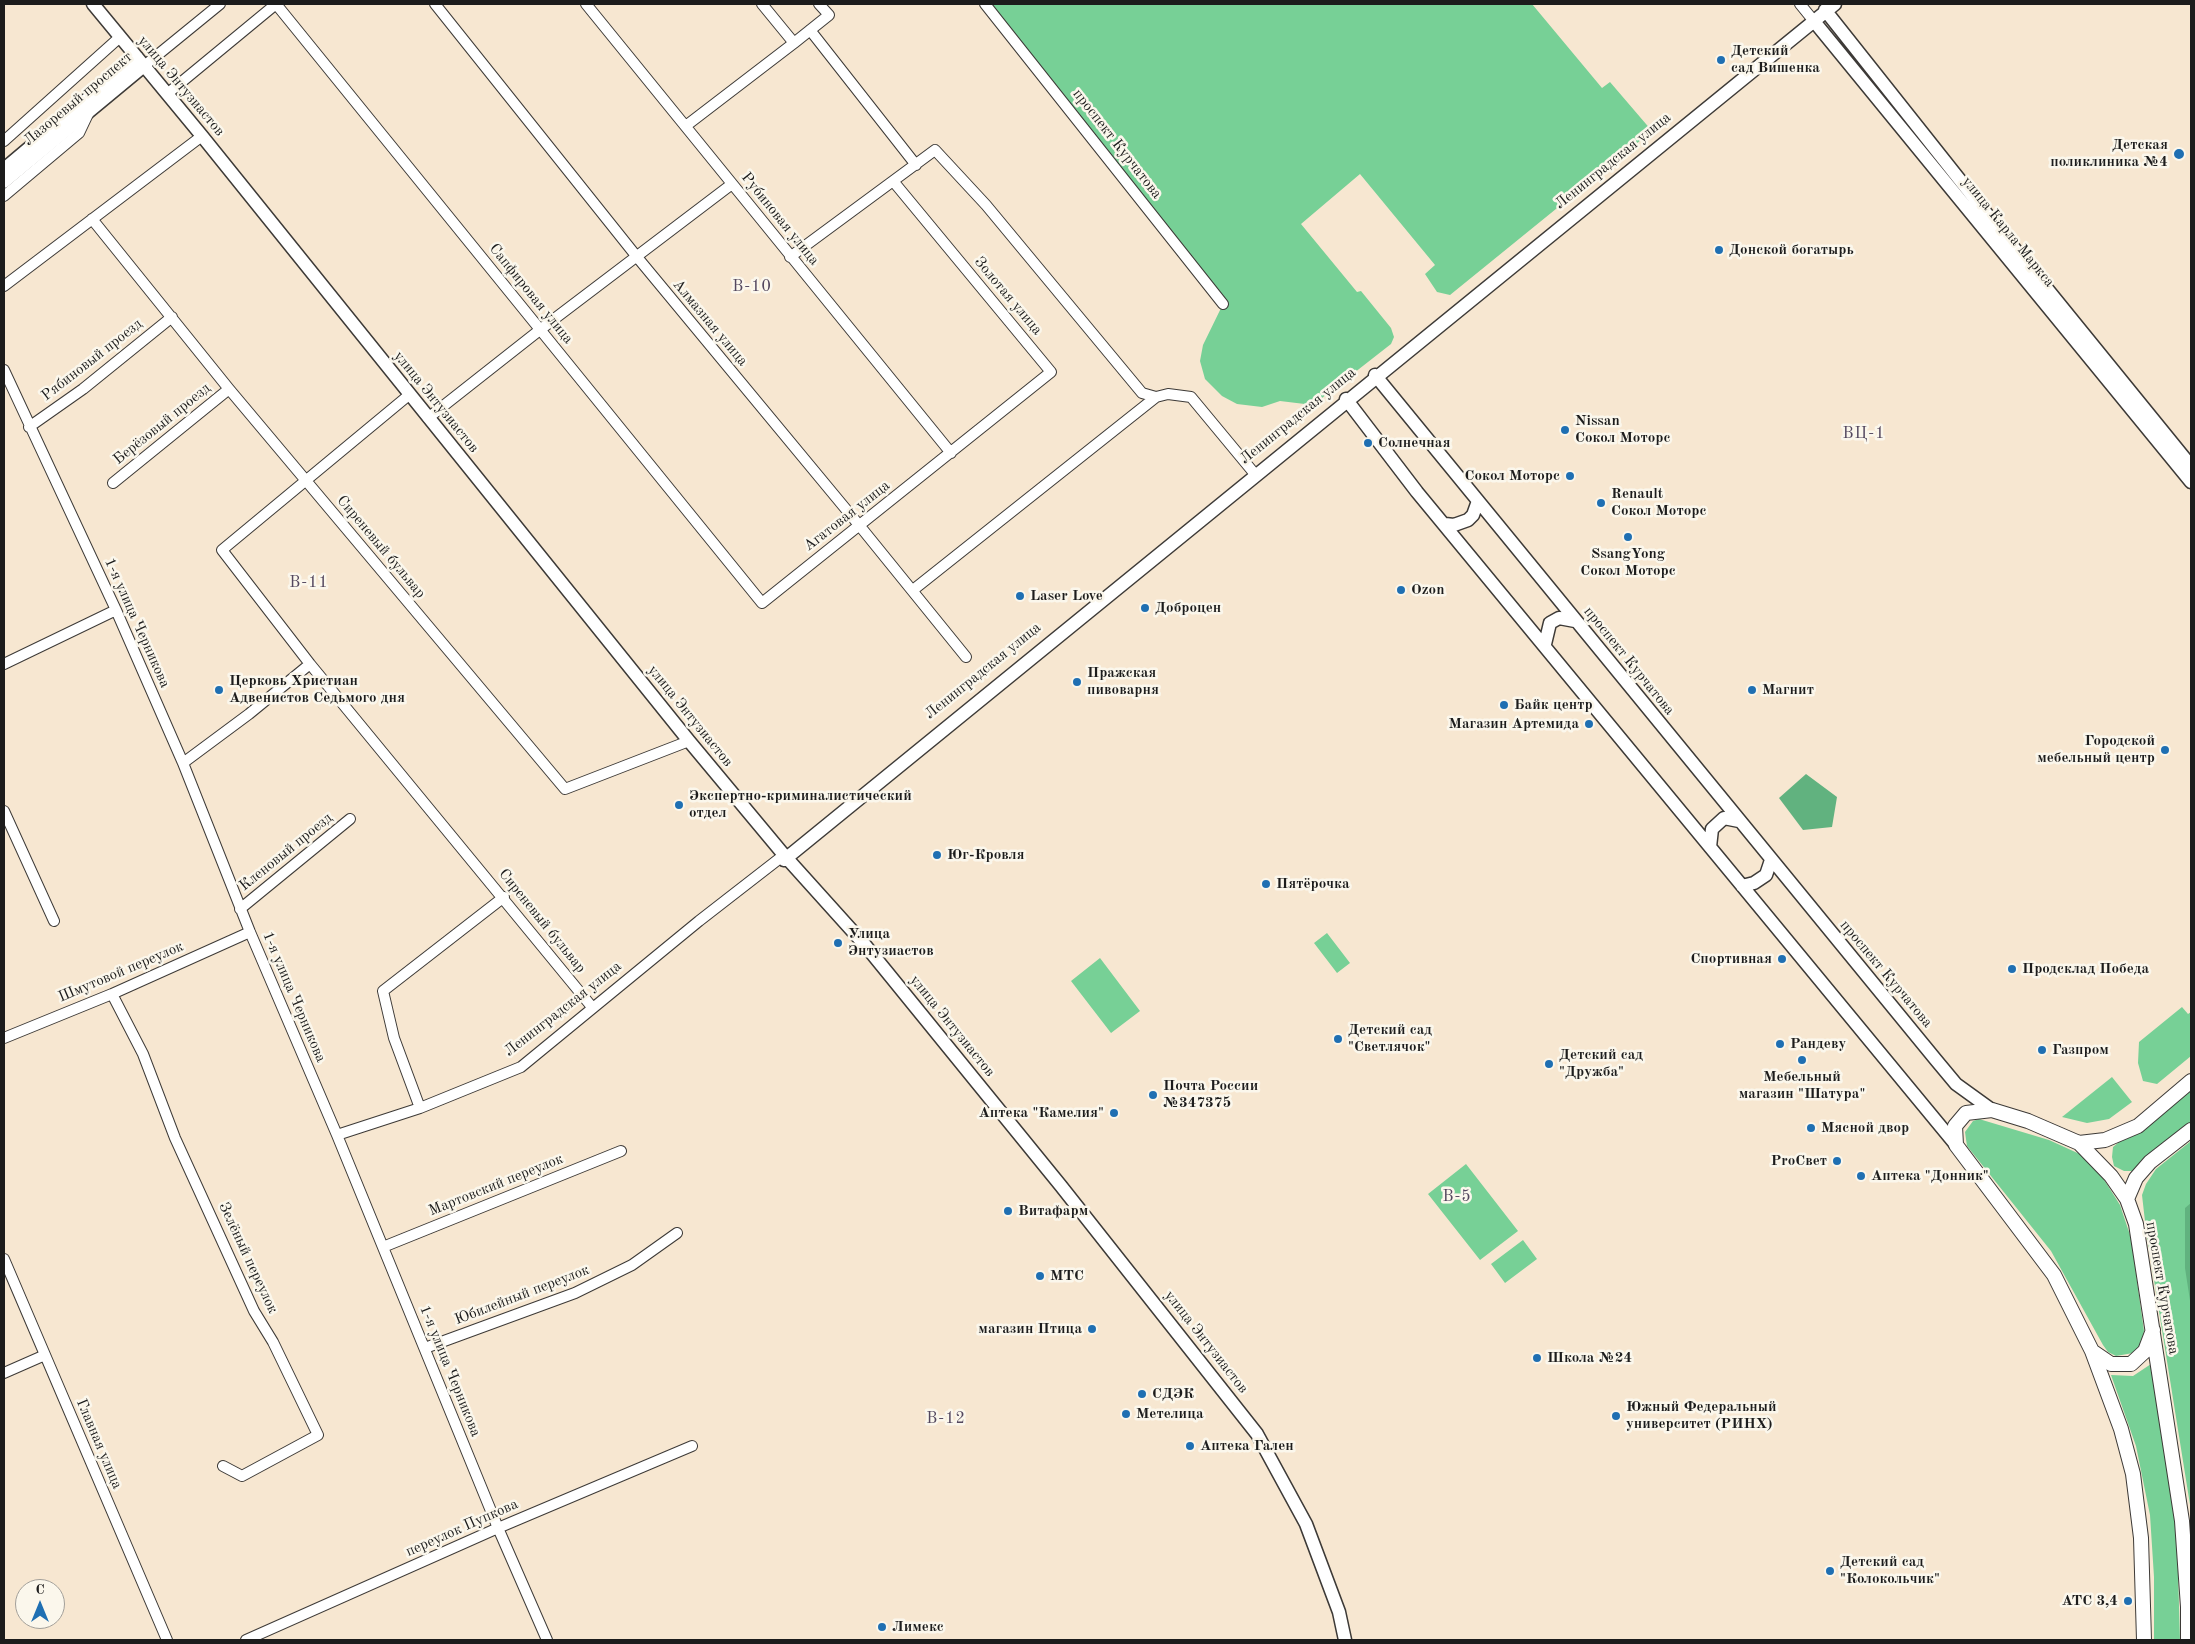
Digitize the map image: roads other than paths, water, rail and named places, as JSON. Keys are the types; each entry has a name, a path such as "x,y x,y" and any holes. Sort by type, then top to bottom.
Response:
{"main road":[{"path":"2080,1143 2105,1140 2138,1126 2191,1081"},
{"name":"проспект Курчатова","path":"1992,1110 2028,1121 2080,1143 2111,1176 2127,1199 2136,1224 2182,1521 2188,1607 2188,1640"},
{"path":"1992,1110 1966,1113 1955,1126 1956,1145 2054,1274 2092,1350 2121,1430 2133,1474 2141,1538 2144,1640"},
{"path":"2127,1199 2136,1178 2150,1162 2191,1130"},
{"path":"2092,1350 2111,1364 2131,1364 2145,1351 2153,1329"}],"street":[{"name":"улица Энтузиастов","path":"93,4 202,136 409,395 784,857 897,984 1155,1302 1257,1434 1306,1524 1339,1612 1345,1640"},
{"name":"Лазоревый проспект","path":"4,169 140,62 220,4"},
{"path":"167,94 276,4"},
{"name":"Сапфировая улица","path":"276,4 762,603"},
{"name":"Алмазная улица","path":"435,4 637,258 913,590 966,657"},
{"name":"Рубиновая улица","path":"586,4 687,125 790,257 951,453"},
{"path":"762,4 794,42"},
{"path":"687,125 829,15 819,4"},
{"name":"проспект Курчатова","path":"985,4 1223,304"},
{"name":"улица Карла Маркса","path":"1800,4 2191,482"},
{"name":"улица Карла Маркса","path":"1830,7 2008,242 2191,466"},
{"name":"Ленинградская улица","path":"337,1135 420,1108 521,1067 592,1007 784,857 1254,473 1347,400 1830,7"},
{"path":"810,30 916,165"},
{"path":"4,141 120,38"},
{"name":"Лазоревый проспект","path":"4,182 90,110 140,62"},
{"path":"4,196 78,133 90,110"},
{"path":"4,286 202,136"},
{"path":"790,257 935,150 986,205 1142,393 1156,397"},
{"name":"Золотая улица","path":"893,181 1051,372 951,453"},
{"path":"428,418 541,329 732,184"},
{"name":"Сиреневый бульвар","path":"92,219 229,389 565,789 689,741"},
{"name":"Рябиновый проезд","path":"29,426 83,389 172,317"},
{"name":"1-я улица Черникова","path":"4,370 116,610 183,763 240,909 337,1135 498,1528 546,1640"},
{"name":"проспект Курчатова","path":"1376,376 1956,1084 1992,1110"},
{"name":"Берёзовый проезд","path":"114,483 229,389"},
{"path":"913,590 1156,397 1168,394 1191,397 1254,473"},
{"path":"307,482 409,395"},
{"path":"1337,1640 1332,1615 1301,1528 1256,1443 784,857 1347,400 1417,492 1545,644 1956,1145"},
{"name":"Агатовая улица","path":"762,603 951,453"},
{"name":"Сиреневый бульвар","path":"307,482 222,550 310,664 504,897 592,1007"},
{"path":"1445,524 1454,525 1468,520 1473,515 1478,501"},
{"path":"4,664 116,610"},
{"path":"1545,644 1550,623 1559,618 1576,621"},
{"path":"183,763 249,714 310,664"},
{"path":"4,811 54,920"},
{"path":"1710,847 1712,829 1724,818 1739,820"},
{"name":"Кленовый проезд","path":"240,909 350,819"},
{"path":"1742,886 1754,883 1766,875 1771,860"},
{"path":"420,1108 394,1038 383,990 504,897"},
{"name":"Шмутовой переулок","path":"4,1038 112,994 250,932"},
{"name":"Зелёный переулок","path":"112,994 143,1054 175,1138 254,1310 273,1342 318,1435 242,1476 222,1466"},
{"name":"Мартовский переулок","path":"383,1247 621,1151"},
{"name":"Юбилейный переулок","path":"425,1348 575,1293 632,1264 677,1233"},
{"name":"Главная улица","path":"4,1259 168,1640"},
{"path":"4,1373 45,1355"},
{"name":"переулок Пупкова","path":"246,1640 498,1528 692,1446"}],"place":[{"name":"Детский сад Вишенка","path":"1721,60"},
{"name":"Детская поликлиника №4","path":"2179,154"},
{"name":"Донской богатырь","path":"1719,250"},
{"name":"Nissan Сокол Моторс","path":"1565,430"},
{"name":"Солнечная","path":"1368,443"},
{"name":"Сокол Моторс","path":"1570,476"},
{"name":"Renault Сокол Моторс","path":"1601,503"},
{"name":"SsangYong Сокол Моторс","path":"1628,537"},
{"name":"Ozon","path":"1401,590"},
{"name":"Laser Love","path":"1020,596"},
{"name":"Доброцен","path":"1145,608"},
{"name":"Пражская пивоварня","path":"1077,682"},
{"name":"Церковь Христиан Адвенистов Седьмого дня","path":"219,690"},
{"name":"Магнит","path":"1752,690"},
{"name":"Байк центр","path":"1504,705"},
{"name":"Магазин Артемида","path":"1589,724"},
{"name":"Городской мебельный центр","path":"2165,750"},
{"name":"Экспертно-криминалистический отдел","path":"679,805"},
{"name":"Юг-Кровля","path":"937,855"},
{"name":"Пятёрочка","path":"1266,884"},
{"name":"Улица Энтузиастов","path":"838,943"},
{"name":"Спортивная","path":"1782,959"},
{"name":"Продсклад Победа","path":"2012,969"},
{"name":"Детский сад \"Светлячок\"","path":"1338,1039"},
{"name":"Рандеву","path":"1780,1044"},
{"name":"Газпром","path":"2042,1050"},
{"name":"Мебельный магазин \"Шатура\"","path":"1802,1060"},
{"name":"Детский сад \"Дружба\"","path":"1549,1064"},
{"name":"Почта России №347375","path":"1153,1095"},
{"name":"Аптека \"Камелия\"","path":"1114,1113"},
{"name":"Мясной двор","path":"1811,1128"},
{"name":"ProСвет","path":"1837,1161"},
{"name":"Аптека \"Донник\"","path":"1861,1176"},
{"name":"Витафарм","path":"1008,1211"},
{"name":"МТС","path":"1040,1276"},
{"name":"магазин Птица","path":"1092,1329"},
{"name":"Школа №24","path":"1537,1358"},
{"name":"СДЭК","path":"1142,1394"},
{"name":"Метелица","path":"1126,1414"},
{"name":"Южный Федеральный университет (РИНХ)","path":"1616,1416"},
{"name":"Аптека Гален","path":"1190,1446"},
{"name":"Детский сад \"Колокольчик\"","path":"1830,1571"},
{"name":"АТС 3,4","path":"2128,1601"},
{"name":"Лимекс","path":"882,1627"}],"district":[{"name":"В-10","path":"752,287"},
{"name":"ВЦ-1","path":"1864,434"},
{"name":"В-11","path":"309,583"},
{"name":"В-5","path":"1457,1197"},
{"name":"В-12","path":"946,1419"}]}
